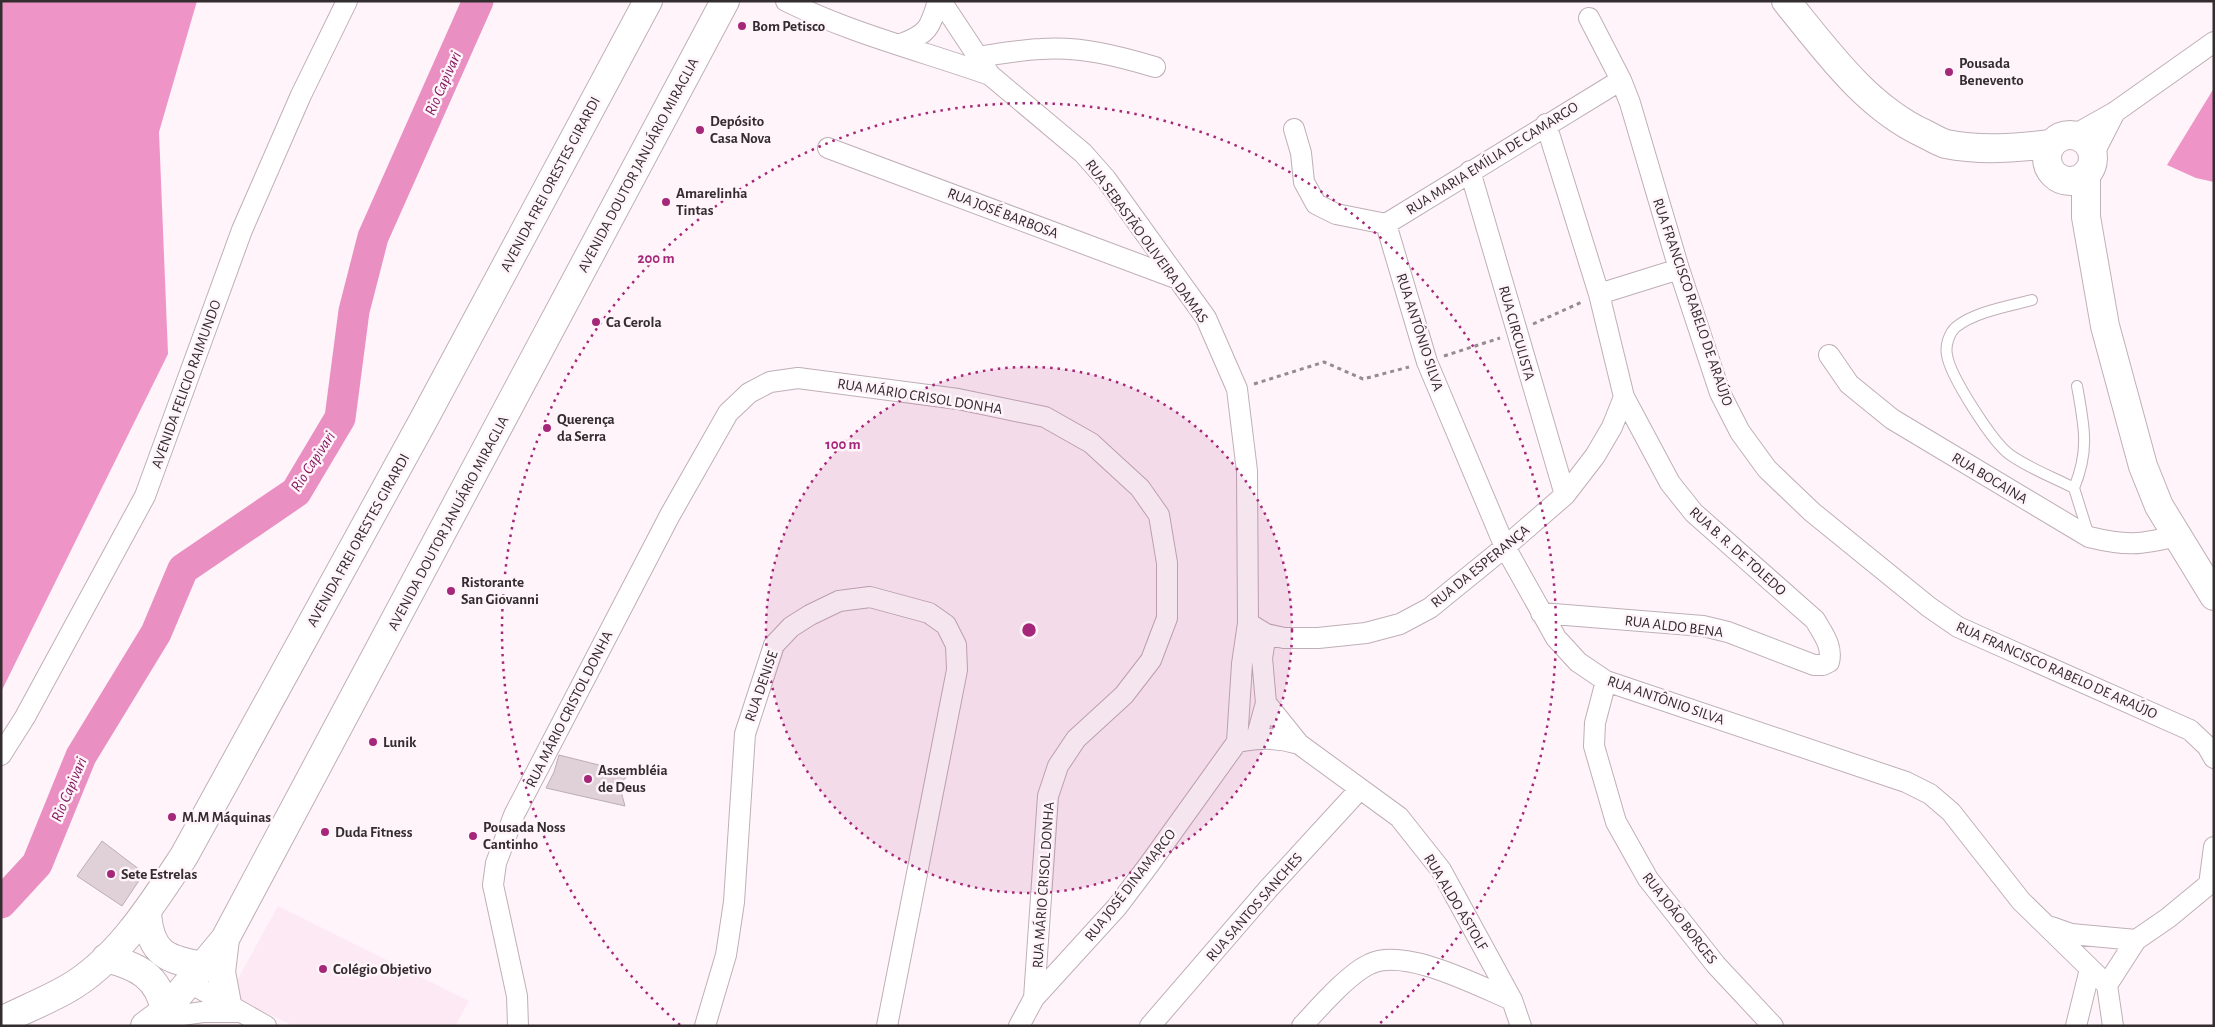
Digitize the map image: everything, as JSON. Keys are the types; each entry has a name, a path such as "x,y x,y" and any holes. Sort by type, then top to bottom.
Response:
{"main road":[{"name":"AVENIDA FREI ORESTES GIRARDI","path":"1,1021 68,989 106,958 147,913 184,856 424,420 648,1"},
{"name":"AVENIDA DOUTOR JANUÁRIO MIRAGLIA","path":"155,1018 197,974 225,939 725,1"},
{"path":"1786,1 1840,67 1873,98 1918,131 1944,144 2070,160 2086,217 2105,326 2143,466 2160,506 2176,536 2214,596"},
{"path":"147,913 148,931 152,941 159,950 197,974"},
{"path":"225,939 220,972 233,1008"},
{"path":"106,958 123,963 146,974 172,977 197,974"},
{"path":"146,974 161,993 155,1018"}],"street":[{"name":"AVENIDA FELICIO RAIMUNDO","path":"1,755 25,717 145,496 242,230 301,95 347,1"},
{"path":"786,1 816,16 990,75"},
{"path":"901,44 920,37 927,30 940,1"},
{"name":"RUA SEBASTÃO OLIVEIRA DAMAS","path":"940,1 990,75 1083,153 1106,179 1206,318 1236,389 1247,471 1248,623 1242,664 1246,740"},
{"name":"RUA FRANCISCO RABELO DE ARAÚJO","path":"1589,18 1621,80 1678,269 1720,393 1740,432 1767,469 1812,512 1929,607 1958,627 2190,730 2207,746 2214,758"},
{"path":"2070,160 2115,112 2214,42"},
{"path":"976,56 1043,49 1078,50 1118,55 1155,67"},
{"name":"RUA MARIA EMÍLIA DE CAMARGO","path":"1386,224 1546,124 1621,80"},
{"path":"2070,160 2115,112"},
{"name":"RUA B. R. DE TOLEDO","path":"1546,124 1599,294 1624,397 1670,483 1694,513 1815,620 1828,644 1831,654 1829,662"},
{"path":"1294,129 1301,153 1304,182 1316,204 1336,214 1386,224"},
{"name":"RUA JOSÉ BARBOSA","path":"828,148 1178,279"},
{"name":"RUA CIRCULISTA","path":"1470,172 1565,495"},
{"name":"RUA ANTÔNIO SILVA","path":"1386,224 1427,362 1505,547 1556,638 1578,662 1606,681 1906,782 1930,794 1951,812 2021,901 2107,985"},
{"path":"1599,294 1678,269"},
{"name":"RUA BOCAINA","path":"1829,355 1849,384 1892,420 2089,537 2119,544 2144,544 2176,536"},
{"name":"RUA MÁRIO CRISOL DONHA","path":"728,413 749,393 770,382 798,378 958,399 1045,417 1092,443 1140,488 1159,515 1167,563 1167,618 1151,660 1124,696 1076,739 1058,766 1048,796 1034,998"},
{"name":"RUA DA ESPERANÇA","path":"1248,623 1266,634 1284,638 1318,638 1366,633 1400,624 1430,608 1565,495 1595,456 1612,427 1624,397"},
{"name":"RUA MÁRIO CRISTOL DONHA","path":"518,1026 517,996 493,884 496,863 514,815 534,775 670,516 728,413"},
{"name":"RUA DENISE","path":"705,1026 726,955 734,902 745,734 774,645 790,628 810,615 839,601 870,598 928,613 946,626 956,645 957,670 887,1026"},
{"name":"RUA ALDO BENA","path":"1541,613 1703,626 1728,632 1814,665 1823,665 1829,662"},
{"path":"1246,740 1266,703 1262,658 1266,634"},
{"name":"RUA JOÃO BORGES","path":"1606,681 1595,723 1594,746 1616,822 1648,879 1716,965 1773,1026"},
{"path":"1266,703 1299,744"},
{"name":"RUA ALDO ASTOLF","path":"1246,740 1282,739 1299,744 1359,790 1384,804 1399,817 1441,870 1512,1000 1521,1026"},
{"name":"RUA JOSÉ DINAMARCO","path":"1019,1026 1034,998 1117,907 1246,740"},
{"name":"RUA SANTOS SANCHES","path":"1150,1026 1269,888 1359,790"},
{"path":"2113,1026 2107,985 2136,940 2211,883 2214,847"},
{"name":"RUA ANTÔNIO SILVA","path":"2047,926 2071,934 2136,940"},
{"path":"1302,1026 1358,971 1371,963 1390,960 1418,962 1512,1000"},
{"path":"2076,1026 2090,970"},
{"path":"197,974 233,1008 266,1026"},
{"path":"155,1018 233,1008"}],"lane":[{"path":"2032,300 1986,312 1955,327 1947,341 1946,353 1949,367 1992,438 2010,454 2074,488"},
{"path":"2077,386 2085,427 2085,447 2081,470 2074,488 2089,537"}],"path":[{"path":"1236,389 1324,362 1363,379 1427,362"}],"shaded area":[{"path":"1,1 197,1 159,132 168,354 1,692"},
{"path":"2214,88 2214,182 2196,178 2167,165"},
{"name":"Colégio Objetivo","path":"278,906 469,1001 455,1026 294,1026 229,995"}],"building":[{"name":"Assembléia de Deus","path":"559,755 631,773 619,784 625,806 546,788 554,772"},
{"name":"Sete Estrelas","path":"102,841 144,873 122,906 77,876"}],"waterway":[{"name":"Rio Capivari","path":"1,903 37,864 81,756 156,633 183,569 296,492 340,418 354,311 373,237 478,1"}],"place":[{"name":"Bom Petisco","path":"742,26"},
{"name":"Pousada Benevento","path":"1949,72"},
{"name":"Depósito Casa Nova","path":"700,130"},
{"name":"Amarelinha Tintas","path":"666,202"},
{"name":"Ca Cerola","path":"596,322"},
{"name":"Querença da Serra","path":"547,428"},
{"name":"Ristorante San Giovanni","path":"451,591"},
{"name":"Lunik","path":"373,742"},
{"name":"Assembléia de Deus","path":"588,779"},
{"name":"M.M Máquinas","path":"172,817"},
{"name":"Duda Fitness","path":"325,832"},
{"name":"Pousada Noss Cantinho","path":"473,836"},
{"name":"Sete Estrelas","path":"111,874"},
{"name":"Colégio Objetivo","path":"323,969"}]}
